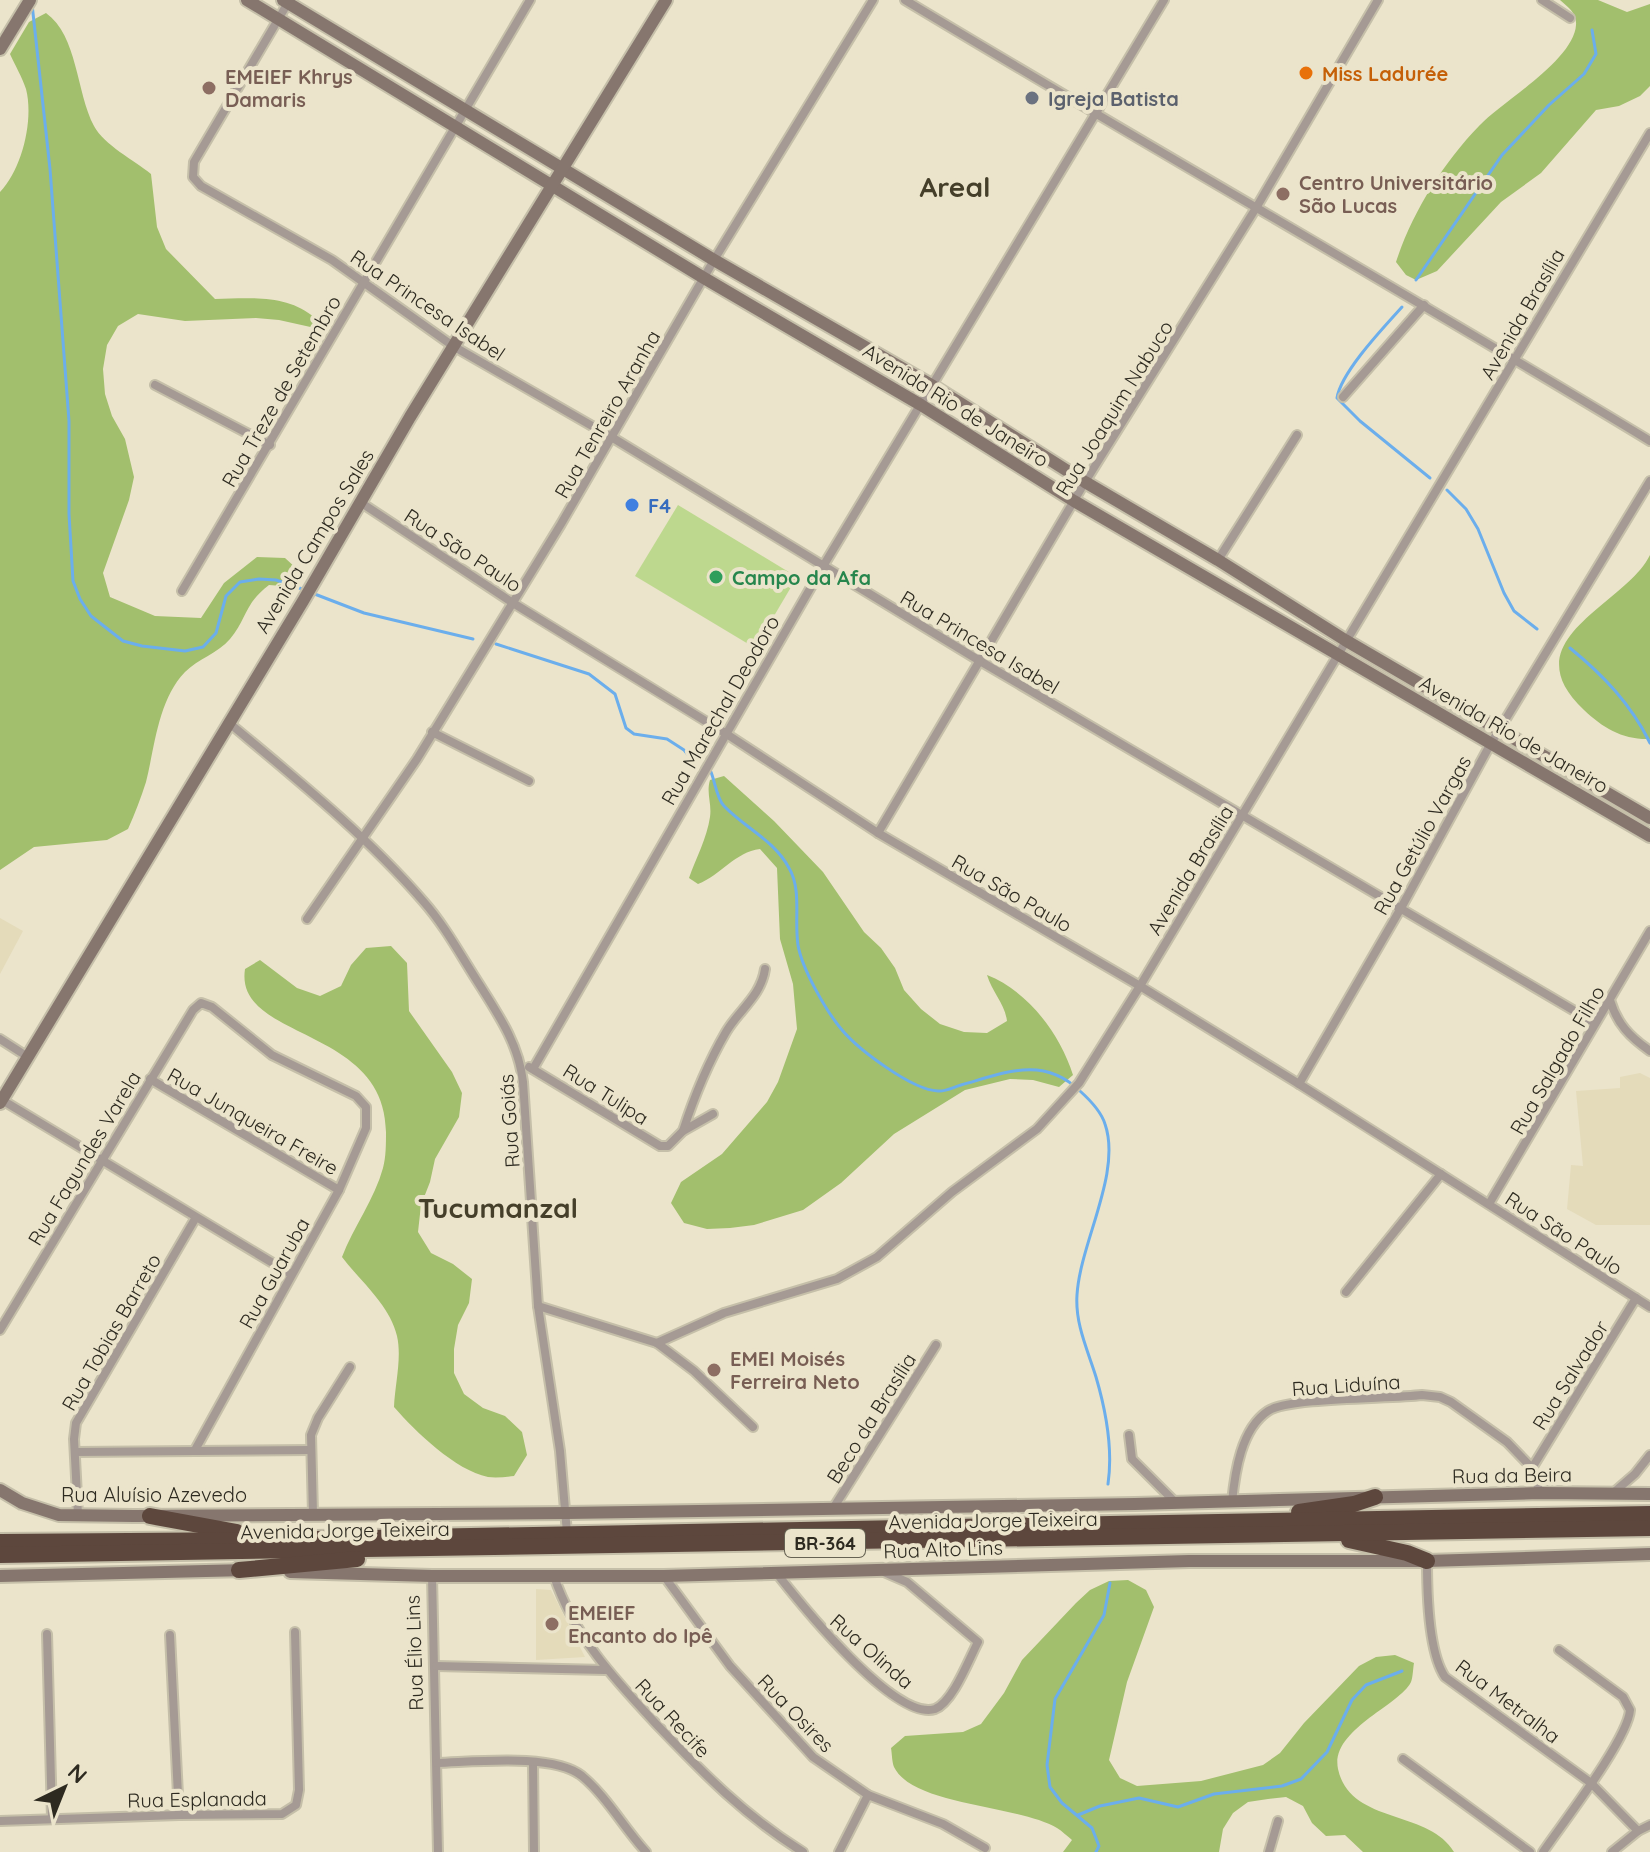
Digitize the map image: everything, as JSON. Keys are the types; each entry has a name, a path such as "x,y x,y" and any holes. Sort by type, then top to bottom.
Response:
{"highway":[{"path":"1223,1522 1354,1504 1375,1497"},
{"name":"Avenida Jorge Teixeira","path":"0,1542 262,1540 1650,1514"},
{"path":"150,1516 239,1532 262,1540"},
{"name":"Avenida Jorge Teixeira","path":"0,1555 1650,1528"},
{"path":"1324,1534 1407,1553 1427,1561"},
{"path":"239,1570 391,1556 413,1549"}],"main road":[{"name":"Avenida Rio de Janeiro","path":"247,0 704,278 921,405 1074,501 1650,836"},
{"name":"Avenida Campos Sales","path":"1,1102 453,346 666,0"},
{"name":"Avenida Rio de Janeiro","path":"287,1 714,260 933,386 1345,640 1650,818"},
{"path":"0,49 29,2"},
{"name":"Rua Aluísio Azevedo","path":"0,1490 42,1511 78,1515 567,1513 834,1507"},
{"name":"Rua da Beira","path":"834,1507 1232,1502 1540,1493 1650,1494"},
{"path":"1427,1561 1650,1554"},
{"name":"Rua Alto Lins","path":"554,1576 778,1575 1189,1561 1427,1561"},
{"path":"0,1576 239,1570 432,1576"},
{"name":"Rua Élio Lins","path":"432,1576 554,1576"}],"street":[{"name":"Rua Treze de Setembro","path":"182,591 530,0"},
{"name":"Rua Tenreiro Aranha","path":"307,919 363,840 513,603 613,438 714,260 873,0"},
{"path":"905,0 1650,441"},
{"name":"Rua Marechal Deodoro","path":"533,1069 822,568 1164,0"},
{"name":"Rua Joaquim Nabuco","path":"878,833 1085,482 1256,208 1378,0"},
{"path":"1542,0 1570,18"},
{"path":"278,19 287,1"},
{"name":"Rua Princesa Isabel","path":"278,19 194,162 193,177 211,192 332,260 453,346 613,438 822,568 1595,1023"},
{"name":"Avenida Brasília","path":"657,1343 696,1324 837,1279 865,1265 952,1192 1037,1129 1079,1083 1650,133"},
{"path":"1343,397 1424,305"},
{"path":"155,385 270,445"},
{"path":"1218,560 1297,435"},
{"name":"Rua Getúlio Vargas","path":"1299,1084 1401,908 1499,729 1650,481"},
{"name":"Rua São Paulo","path":"360,502 513,603 725,733 878,833 1140,986 1650,1307"},
{"name":"Rua Goiás","path":"228,722 363,840 424,902 450,936 497,1012 521,1063 538,1306 567,1513 567,1533"},
{"path":"432,732 529,781"},
{"name":"Rua Salgado Filho","path":"1489,1204 1650,931"},
{"path":"683,1131 717,1050 729,1027 761,986 765,969"},
{"path":"1610,1000 1625,1032 1650,1051"},
{"name":"Rua Fagundes Varela","path":"0,1330 150,1079 199,1004 212,1007 272,1055 353,1094 366,1107"},
{"path":"0,1039 28,1057"},
{"name":"Rua Tulipa","path":"521,1063 660,1146 668,1146 683,1131 713,1114"},
{"name":"Rua Junqueira Freire","path":"150,1079 339,1190"},
{"path":"1,1102 291,1274"},
{"name":"Rua Guaruba","path":"195,1450 339,1190 366,1128 366,1107"},
{"path":"1346,1292 1441,1174"},
{"name":"Rua Tobias Barreto","path":"78,1515 75,1429 81,1413 195,1219"},
{"name":"Rua Salvador","path":"1532,1468 1636,1298"},
{"path":"538,1306 657,1343 694,1371 753,1427"},
{"name":"Beco da Brasília","path":"834,1507 936,1345"},
{"path":"313,1514 310,1441 318,1418 350,1367"},
{"name":"Rua Liduína","path":"1232,1502 1239,1457 1250,1434 1266,1412 1288,1404 1432,1396 1451,1402 1507,1442 1532,1468"},
{"path":"1129,1435 1132,1459 1175,1503"},
{"name":"Rua Aluísio Azevedo","path":"75,1452 310,1450"},
{"path":"1611,1494 1635,1474 1650,1455"},
{"path":"1532,1468 1540,1493"},
{"name":"Rua Metralha","path":"1427,1561 1434,1645 1440,1670 1445,1677 1591,1783 1638,1831"},
{"name":"Rua Olinda","path":"778,1575 818,1627 867,1674 914,1707 934,1709 947,1700 978,1642 907,1582 884,1571"},
{"name":"Rua Élio Lins","path":"432,1576 438,1852"},
{"name":"Rua Recife","path":"554,1576 571,1616 605,1670 733,1803 803,1852"},
{"name":"Rua Osires","path":"664,1576 730,1666 794,1738 823,1765 868,1795 943,1824 985,1848"},
{"name":"Rua Esplanada","path":"0,1821 282,1814 296,1805 299,1790 295,1632"},
{"path":"47,1634 52,1818"},
{"path":"170,1635 179,1815"},
{"path":"1543,1852 1627,1724 1629,1704 1618,1692 1559,1650"},
{"path":"436,1666 605,1670"},
{"path":"1403,1759 1530,1852"},
{"path":"533,1762 534,1852"},
{"path":"437,1763 560,1764 584,1778 646,1852"},
{"path":"839,1852 868,1795"},
{"path":"1269,1852 1278,1821"},
{"path":"1612,1852 1650,1825"}],"shaded area":[{"path":"0,918 23,931 0,974"},
{"path":"1640,1073 1650,1078 1650,1225 1596,1225 1567,1209 1571,1165 1583,1166 1576,1091 1620,1088 1620,1077"},
{"name":"EMEIEF Encanto do Ipê","path":"536,1589 551,1590 585,1657 536,1660"}],"green space":[{"path":"1560,0 1598,0 1627,12 1650,4 1650,86 1640,96 1619,106 1596,110 1541,173 1501,202 1437,271 1416,280 1406,275 1396,262 1420,207 1441,172 1479,126 1550,66 1572,38 1575,17"},
{"path":"46,13 57,23 71,50 94,126 112,146 151,174 157,227 166,249 215,299 280,301 315,318 315,328 256,318 185,321 138,314 118,326 107,345 103,369 105,394 112,416 125,439 134,477 103,573 110,597 155,616 201,618 224,583 257,557 285,558 296,568 295,579 282,586 269,585 250,605 230,639 190,667 176,683 163,710 146,782 128,829 107,840 34,847 0,870 0,192 20,157 27,129 26,89 10,54 29,22"},
{"name":"Campo da Afa","path":"678,505 797,577 755,648 635,576"},
{"path":"1650,555 1650,739 1640,739 1614,732 1584,710 1564,685 1559,663 1565,643 1580,625 1637,573"},
{"path":"724,776 774,821 823,872 864,932 881,948 895,968 904,990 921,1009 940,1024 964,1032 987,1033 1007,1021 987,975 1002,982 1029,1003 1060,1044 1073,1075 1059,1087 1033,1080 1010,1079 965,1090 894,1134 841,1183 803,1210 754,1225 730,1228 707,1229 684,1223 671,1203 681,1182 722,1154 767,1102 778,1082 797,1029 793,984 780,939 777,868 760,849 743,854 698,884 689,878 709,825 710,780"},
{"path":"391,946 407,963 409,1011 452,1072 462,1093 459,1117 435,1159 421,1205 418,1232 431,1253 453,1264 472,1279 469,1303 458,1325 454,1373 464,1394 483,1408 505,1416 522,1432 527,1455 514,1476 488,1477 462,1467 425,1438 394,1407 399,1353 397,1336 388,1314 342,1257 375,1190 384,1164 386,1132 379,1097 362,1072 338,1052 262,1010 248,992 245,969 260,960 297,988 320,996 341,986 351,965 366,948"},
{"path":"1128,1580 1146,1590 1154,1607 1127,1682 1109,1760 1120,1778 1137,1786 1201,1781 1263,1765 1280,1753 1359,1666 1376,1657 1395,1655 1414,1663 1411,1682 1344,1742 1338,1755 1338,1769 1345,1787 1358,1800 1373,1809 1427,1829 1442,1838 1454,1852 1363,1852 1345,1835 1326,1836 1312,1823 1303,1806 1286,1797 1248,1802 1233,1813 1223,1829 1219,1852 1063,1852 1072,1840 1040,1820 944,1797 905,1780 894,1767 891,1748 905,1736 963,1732 981,1724 1004,1693 1022,1660 1076,1603 1090,1590 1109,1581"}],"waterway":[{"path":"32,4 50,169 69,421 73,581 80,599 91,616 123,641 185,651 203,647 216,633 226,596 240,582 276,580 305,590"},
{"path":"1416,280 1502,155 1549,105 1584,74 1596,54 1592,30"},
{"path":"1402,307 1355,363 1337,398 1360,421 1430,478"},
{"path":"1447,490 1466,509 1478,529 1514,611 1537,629"},
{"path":"312,593 364,613 473,639"},
{"path":"496,644 589,674 615,694 626,728 634,734 667,739 684,750 694,762"},
{"path":"1570,648 1615,691 1650,743"},
{"path":"711,772 724,806 767,842 789,868 797,895 797,935 804,966 829,1012 861,1048 901,1077 938,1091 1008,1072 1037,1070 1052,1073 1080,1091 1101,1115 1109,1143 1108,1164 1080,1275 1077,1306 1080,1327 1106,1417 1110,1458 1108,1484"},
{"path":"1096,1852 1099,1846 1092,1828 1062,1803 1050,1787 1047,1765 1055,1699 1104,1615 1110,1583"},
{"path":"1078,1815 1100,1806 1139,1798 1178,1807 1214,1794 1282,1786 1301,1779 1327,1752 1352,1700 1366,1685 1402,1671"}],"place":[{"name":"Miss Ladurée","path":"1306,73"},
{"name":"EMEIEF Khrys Damaris","path":"209,88"},
{"name":"Igreja Batista","path":"1032,98"},
{"name":"Centro Universitário São Lucas","path":"1283,194"},
{"name":"F4","path":"632,505"},
{"name":"Campo da Afa","path":"716,577"},
{"name":"EMEI Moisés Ferreira Neto","path":"714,1370"},
{"name":"EMEIEF Encanto do Ipê","path":"552,1624"}],"district":[{"name":"Areal","path":"955,186"},
{"name":"Tucumanzal","path":"498,1207"}]}
